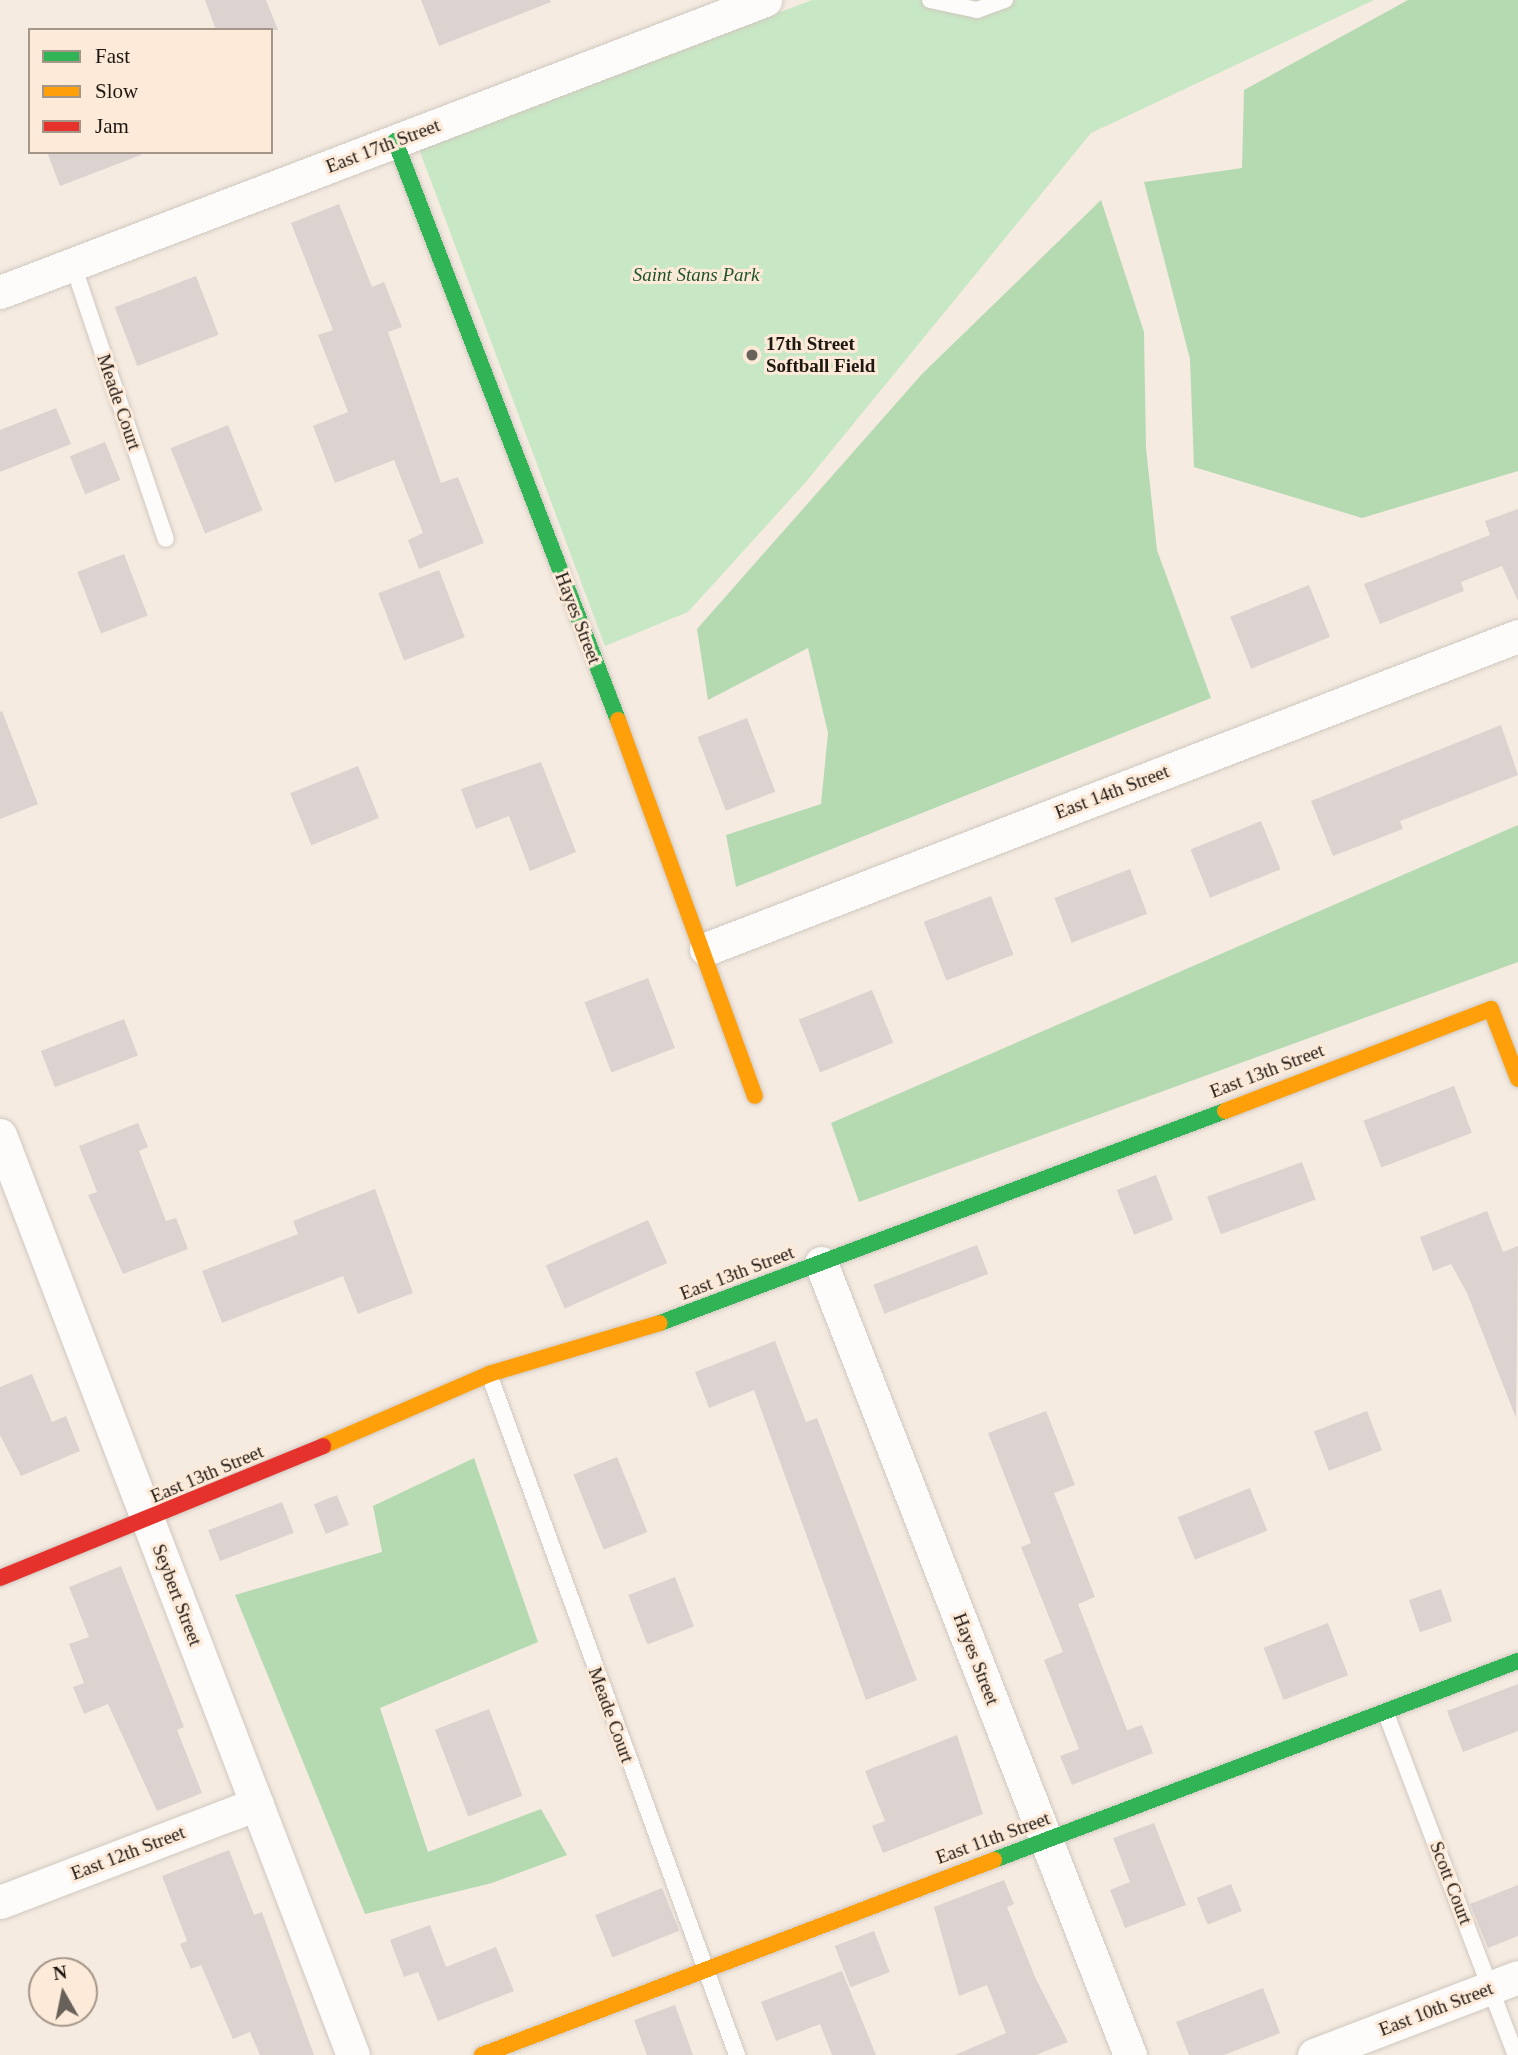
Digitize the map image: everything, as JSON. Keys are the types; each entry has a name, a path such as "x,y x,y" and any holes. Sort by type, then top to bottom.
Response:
{"street":[{"name":"East 17th Street","path":"0,292 765,0"},
{"name":"Hayes Street","path":"396,141 706,949 755,1097"},
{"name":"East 14th Street","path":"706,949 1518,636"},
{"name":"East 13th Street","path":"0,1578 149,1522 489,1374 700,1311 1491,1009 1518,1079"},
{"name":"Seybert Street","path":"0,1135 353,2055"},
{"name":"Hayes Street","path":"821,1263 1130,2055"},
{"name":"East 11th Street","path":"482,2055 702,1968 1518,1661"},
{"name":"East 12th Street","path":"0,1902 257,1804"},
{"name":"East 10th Street","path":"1314,2055 1504,1982"}],"lane":[{"path":"930,0 977,10 1005,0"},
{"name":"Meade Court","path":"73,265 166,539"},
{"name":"Meade Court","path":"489,1374 702,1968 737,2055"},
{"name":"Scott Court","path":"1385,1712 1504,1982 1516,2055"}],"green space":[{"name":"Saint Stans Park","path":"812,0 1374,0 1091,133 805,483 688,612 605,646 419,149"},
{"path":"1408,0 1518,0 1518,471 1362,518 1194,467 1190,359 1144,182 1242,168 1244,90"},
{"path":"1101,200 1144,332 1146,448 1157,550 1211,698 736,887 726,835 821,804 828,733 808,648 708,700 697,629 922,374"},
{"path":"1518,825 1518,962 859,1202 831,1123"},
{"path":"474,1458 538,1642 380,1708 428,1852 541,1809 567,1855 492,1883 365,1914 235,1595 382,1552 373,1506"}],"building":[{"path":"205,0 266,0 278,30 273,28 215,28"},
{"path":"421,0 550,0 551,2 439,46"},
{"path":"48,154 141,154 141,155 60,186"},
{"path":"339,204 372,287 384,282 402,327 388,332 441,483 458,477 484,543 419,569 408,540 423,533 394,460 335,483 313,426 348,412 318,335 333,330 291,223"},
{"path":"196,276 219,335 137,366 115,307"},
{"path":"56,408 71,444 0,472 0,430"},
{"path":"228,425 262,510 205,534 171,448"},
{"path":"105,442 120,480 85,494 70,456"},
{"path":"1518,509 1518,601 1502,566 1461,582 1464,591 1380,624 1364,584 1490,535 1485,521"},
{"path":"124,554 148,616 101,634 77,572"},
{"path":"439,570 465,637 404,661 378,593"},
{"path":"1309,585 1330,637 1251,669 1230,617"},
{"path":"2,711 38,804 0,819 0,712"},
{"path":"747,718 775,792 726,811 698,737"},
{"path":"1501,725 1518,775 1400,821 1403,829 1333,856 1311,801"},
{"path":"541,762 576,852 530,871 509,816 476,829 461,789"},
{"path":"358,766 379,818 311,845 290,793"},
{"path":"1261,821 1280,869 1210,898 1191,849"},
{"path":"1130,869 1147,914 1072,943 1054,898"},
{"path":"991,896 1014,955 946,981 924,922"},
{"path":"648,978 675,1048 611,1072 585,1002"},
{"path":"872,990 893,1043 820,1072 799,1020"},
{"path":"124,1019 138,1055 55,1087 41,1051"},
{"path":"1454,1086 1472,1133 1381,1167 1363,1121"},
{"path":"138,1123 148,1147 139,1151 166,1221 176,1218 188,1249 123,1274 88,1195 97,1192 79,1146"},
{"path":"1302,1162 1316,1200 1221,1234 1207,1197"},
{"path":"1156,1175 1173,1220 1134,1235 1117,1190"},
{"path":"375,1189 413,1293 358,1314 343,1276 222,1323 202,1271 298,1234 293,1221"},
{"path":"1487,1211 1503,1252 1518,1246 1516,1418 1467,1293 1451,1264 1433,1271 1420,1237"},
{"path":"648,1220 667,1263 565,1308 546,1266"},
{"path":"977,1245 988,1274 884,1314 873,1285"},
{"path":"775,1341 806,1422 817,1418 917,1680 866,1700 754,1390 709,1408 695,1372"},
{"path":"32,1374 52,1422 66,1416 80,1451 21,1476 0,1435 0,1387"},
{"path":"1046,1411 1075,1485 1054,1493 1095,1597 1078,1604 1127,1730 1142,1725 1153,1753 1072,1785 1060,1756 1079,1749 1044,1660 1063,1652 1021,1547 1031,1543 988,1433"},
{"path":"1367,1411 1382,1450 1329,1471 1314,1431"},
{"path":"617,1457 647,1532 604,1550 573,1475"},
{"path":"1250,1488 1267,1531 1195,1560 1178,1517"},
{"path":"337,1495 349,1525 326,1534 314,1504"},
{"path":"282,1502 294,1533 220,1561 208,1530"},
{"path":"121,1566 184,1727 177,1730 202,1793 157,1811 108,1704 84,1714 73,1687 84,1683 69,1644 89,1637 69,1587"},
{"path":"675,1577 694,1626 647,1644 628,1595"},
{"path":"1441,1589 1452,1621 1420,1632 1409,1600"},
{"path":"1328,1623 1348,1675 1284,1700 1264,1648"},
{"path":"1518,1684 1518,1731 1463,1752 1447,1711"},
{"path":"489,1709 522,1796 468,1817 435,1730"},
{"path":"957,1735 983,1814 883,1853 872,1826 885,1821 865,1771"},
{"path":"1154,1823 1186,1905 1125,1928 1110,1890 1130,1882 1113,1838"},
{"path":"229,1850 254,1915 262,1912 314,2055 260,2055 250,2032 233,2039 201,1965 191,1969 180,1944 187,1941 162,1876"},
{"path":"1004,1880 1014,1904 1007,1907 1035,1977 1068,2042 1036,2055 955,2055 1006,2033 987,1985 959,1996 934,1907"},
{"path":"1231,1884 1242,1911 1208,1925 1197,1898"},
{"path":"1518,1885 1518,1936 1488,1948 1470,1904"},
{"path":"662,1888 679,1931 612,1958 595,1915"},
{"path":"430,1925 446,1967 496,1947 514,1991 438,2021 418,1972 404,1977 390,1940"},
{"path":"874,1931 890,1972 851,1987 835,1946"},
{"path":"842,1971 876,2055 832,2055 820,2024 776,2041 761,2002"},
{"path":"1263,1988 1280,2033 1224,2055 1189,2055 1176,2022"},
{"path":"675,2005 693,2055 647,2055 634,2020"}],"traffic: fast":[{"path":"395,141 618,720"},
{"path":"660,1323 1225,1111"},
{"path":"994,1860 1518,1661"}],"traffic: slow":[{"path":"618,720 755,1096"},
{"path":"1225,1111 1491,1009 1518,1079"},
{"path":"323,1446 489,1374 660,1323"},
{"path":"482,2055 994,1860"}],"traffic: jam":[{"path":"0,1578 323,1446"}],"place":[{"name":"17th Street Softball Field","path":"752,355"}]}
